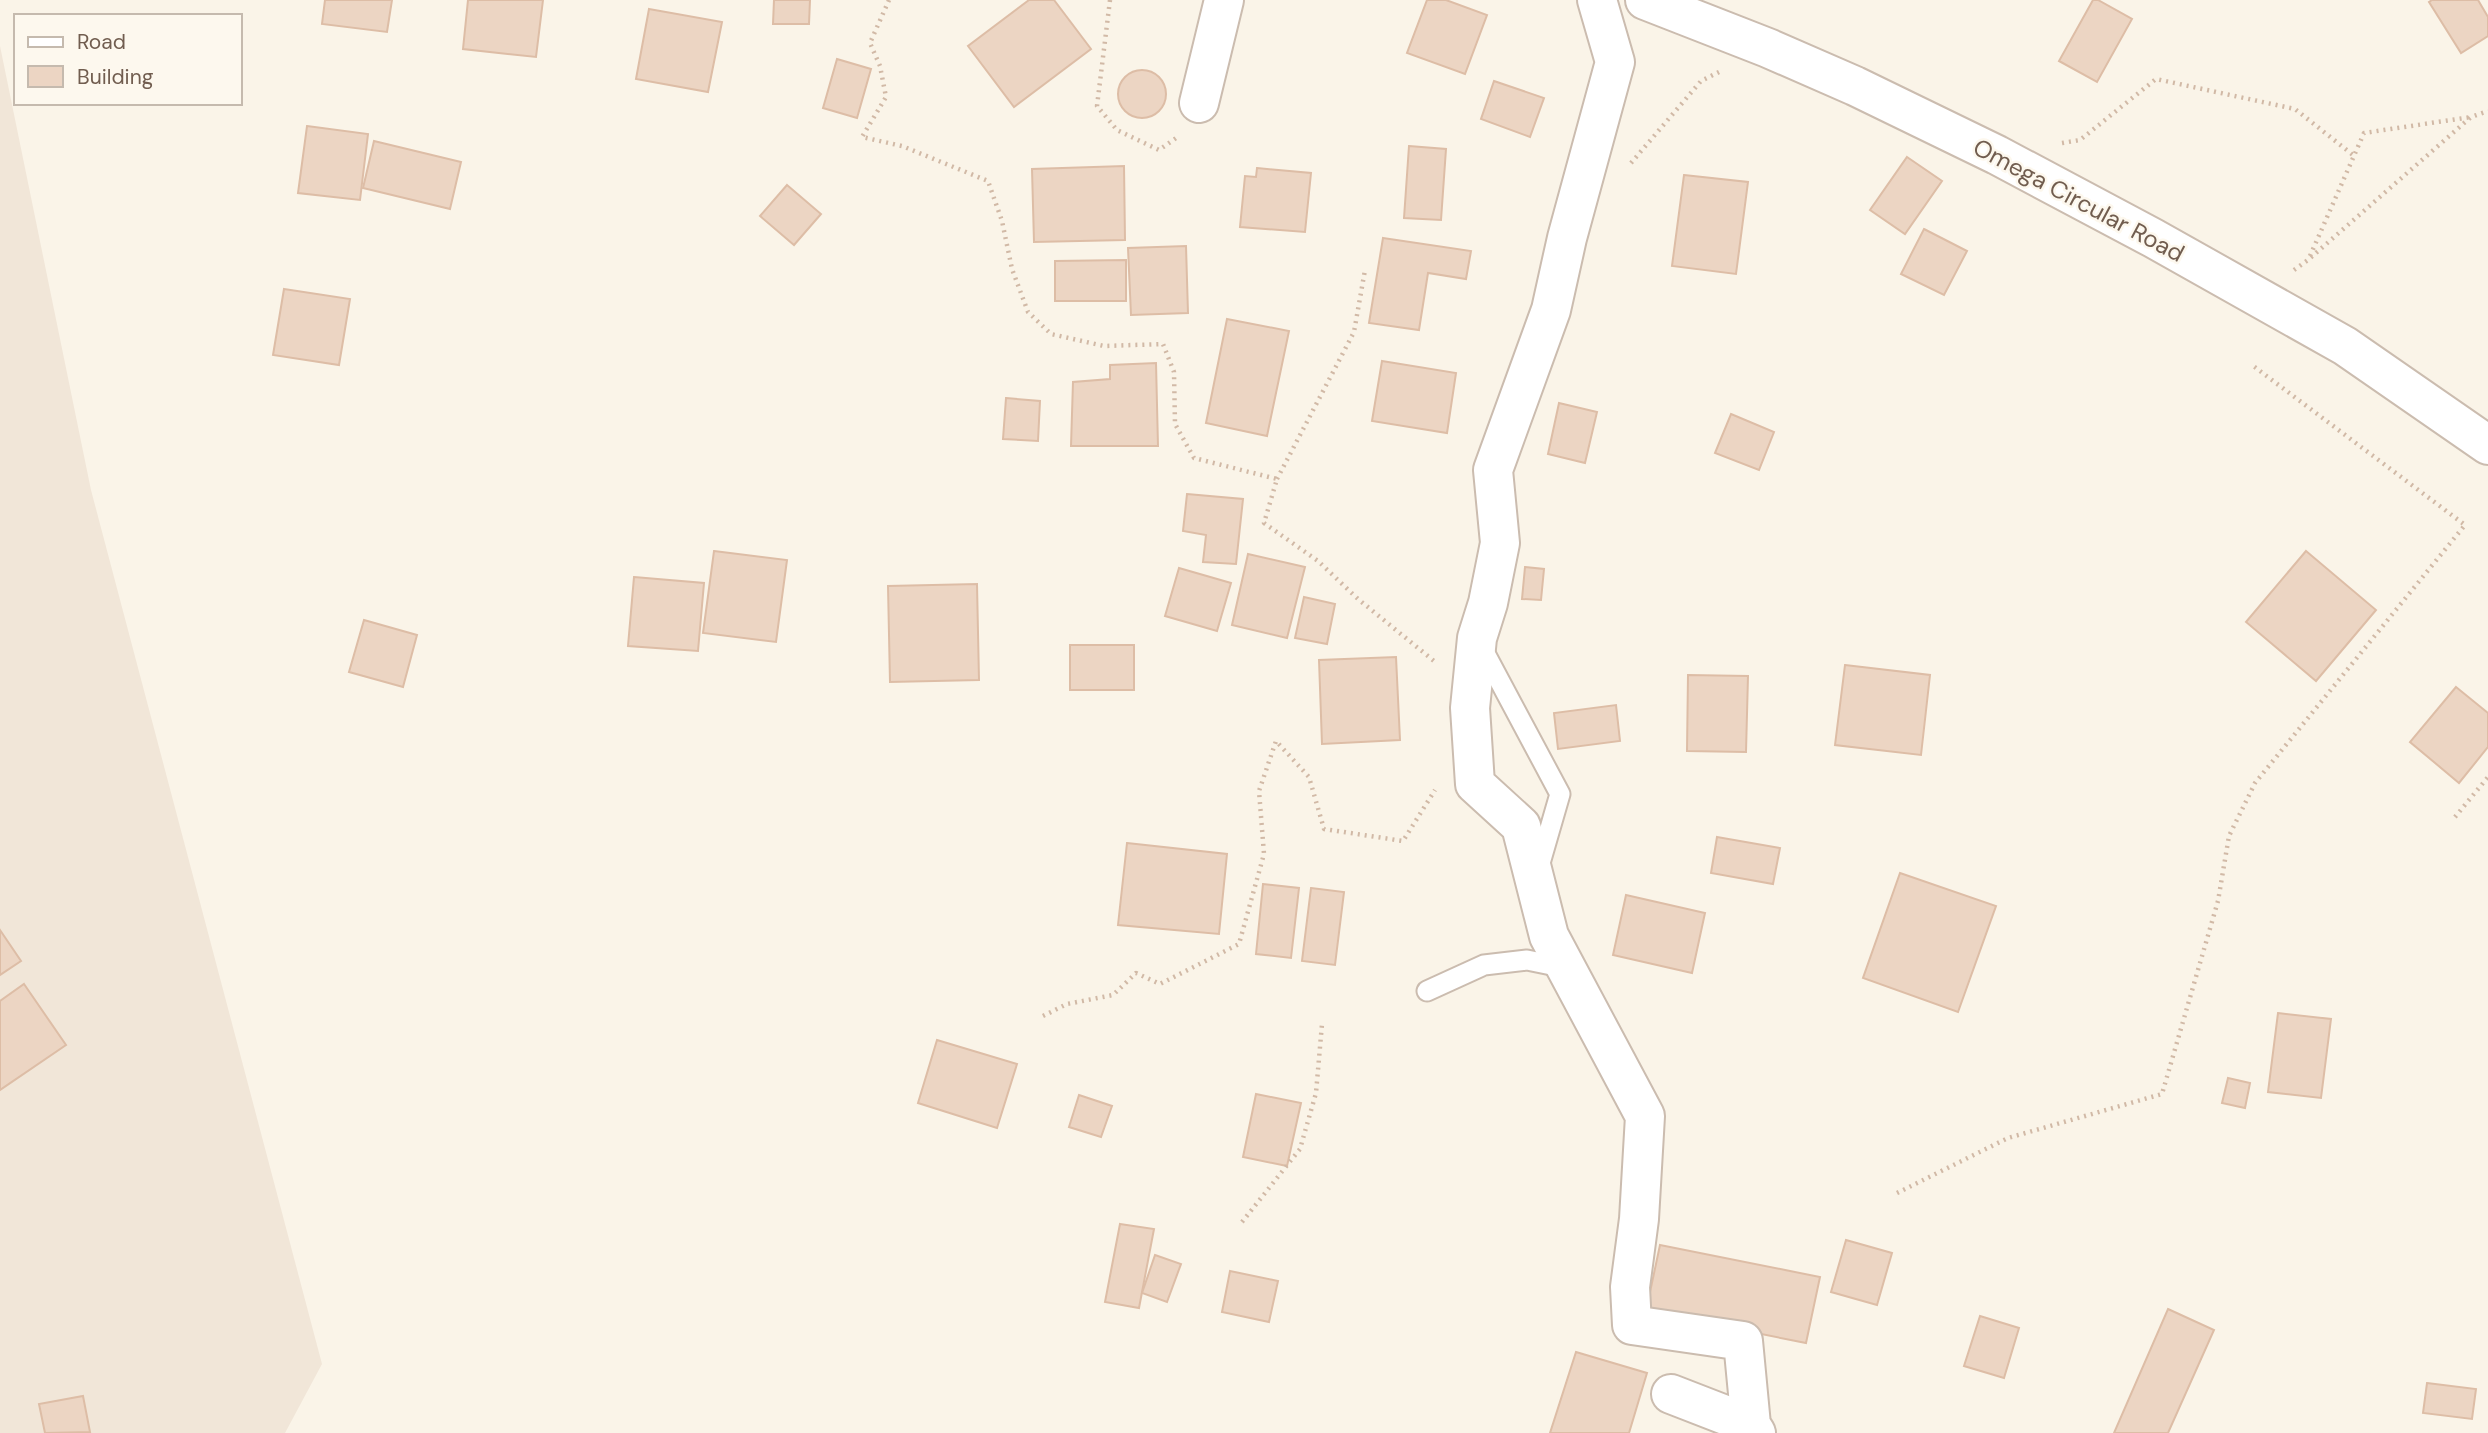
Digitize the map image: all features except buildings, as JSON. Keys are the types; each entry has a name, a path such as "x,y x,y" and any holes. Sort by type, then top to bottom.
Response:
{"street":[{"path":"1199,103 1224,0"},
{"path":"1597,0 1615,62 1567,238 1551,310 1493,470 1500,543 1488,603 1477,638 1470,708 1475,784 1521,827 1549,936 1645,1116 1639,1219 1630,1287 1632,1325 1744,1341 1753,1429 1671,1394"},
{"name":"Omega Circular Road","path":"1645,0 1768,48 1855,86 2153,238 2345,346 2488,445"}],"lane":[{"path":"1477,638 1559,794 1535,881"},
{"path":"1427,991 1483,965 1527,960 1567,968"}],"path":[{"path":"889,0 870,43 880,66 886,97 862,137 902,146 988,181 1002,221 1012,270 1028,312 1051,334 1104,346 1163,344 1174,372 1175,425 1194,457 1277,480"},
{"path":"1110,0 1097,106 1117,130 1159,150 1178,137 1199,103"},
{"path":"1630,165 1701,81 1768,48"},
{"path":"2056,144 2080,139 2156,79 2295,109 2353,155"},
{"path":"2308,260 2364,133 2471,117 2488,111"},
{"path":"2254,295 2308,260 2471,117"},
{"path":"1365,270 1354,332 1277,480 1264,523 1318,561 1357,599 1473,692"},
{"path":"1897,1194 2008,1138 2162,1094 2218,901 2230,836 2255,783 2465,525 2252,365"},
{"path":"1043,1016 1067,1004 1113,995 1136,973 1160,984 1239,944 1264,854 1259,791 1276,741 1309,778 1324,829 1402,841"},
{"path":"2455,817 2488,777"},
{"path":"1242,1222 1300,1149 1317,1093 1322,1024"}],"shaded area":[{"path":"0,46 91,490 322,1364 285,1433 0,1433"}]}
